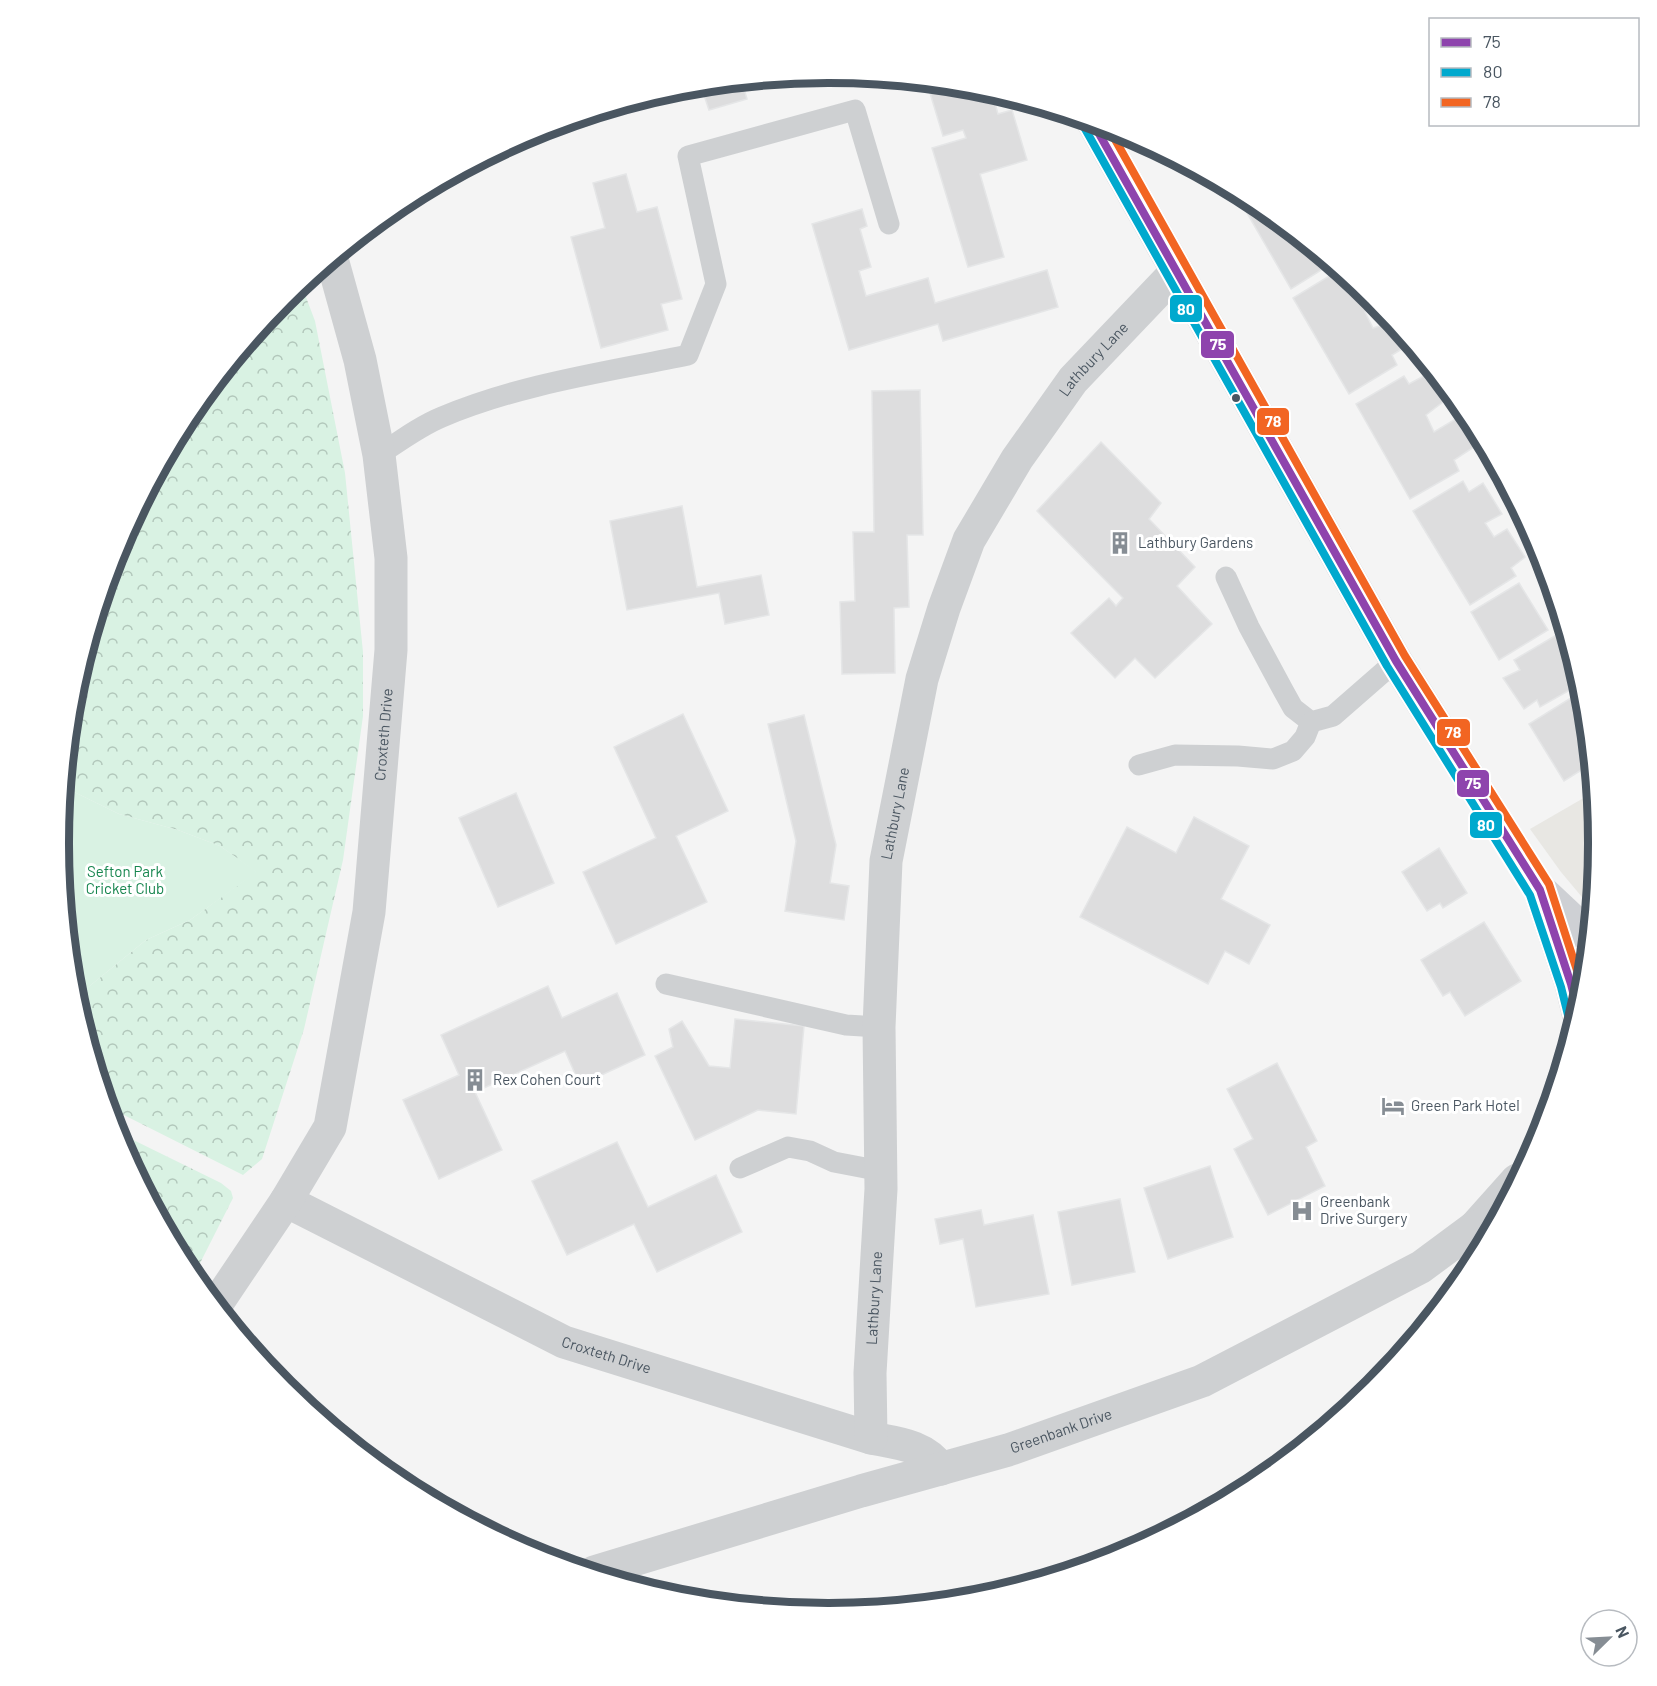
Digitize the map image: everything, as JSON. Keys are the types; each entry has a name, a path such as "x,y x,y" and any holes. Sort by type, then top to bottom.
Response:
{"main road":[{"path":"1099,134 1396,661 1540,890 1573,992"},
{"path":"1540,890 1583,930"}],"street":[{"name":"Croxteth Drive","path":"221,1298 286,1201 330,1127 369,912 391,650 391,558 380,455 360,360 334,267"},
{"name":"Lathbury Lane","path":"871,1437 870,1373 881,1171 879,1027 886,861 922,679 944,608 969,540 1017,459 1073,380 1176,272"},
{"name":"Croxteth Drive","path":"286,1201 564,1342 923,1451 934,1459 941,1469"},
{"name":"Greenbank Drive","path":"605,1569 850,1494 1008,1450 1202,1381 1421,1267 1486,1223"}],"lane":[{"path":"380,455 441,417 518,390 688,355 716,284 688,156 855,110 889,224"},
{"path":"1226,577 1249,627 1293,708 1311,722"},
{"path":"1311,722 1333,716 1396,661"},
{"path":"1139,765 1176,755 1273,759 1293,751 1305,737 1311,722"},
{"path":"666,984 846,1026 879,1027"},
{"path":"740,1168 788,1147 810,1151 834,1162 881,1171"}],"shaded area":[{"path":"1586,797 1588,843 1585,901 1561,872 1530,829"}],"green space":[{"path":"305,294 315,321 345,473 363,652 363,716 343,860 304,1029 262,1159 243,1175 119,1112 95,1040 84,991 146,940 190,920 256,872 220,846 178,830 119,814 71,791 75,744 84,695 109,599 147,507 197,421 257,342"},
{"name":"Sefton Park Cricket Club","path":"71,791 119,814 178,830 220,846 257,872 190,920 146,940 84,991 75,942 71,893 69,843"},
{"path":"129,1138 221,1183 231,1191 233,1198 198,1267 147,1179"}],"building":[{"path":"744,89 747,99 709,110 704,94"},
{"path":"929,90 995,102 998,114 1012,110 1027,160 980,174 1004,257 968,267 932,148 966,138 963,130 943,136"},
{"path":"626,174 637,212 657,207 682,299 661,304 668,330 601,348 571,237 605,228 593,183"},
{"path":"1244,207 1291,240 1324,268 1291,289"},
{"path":"862,209 867,226 860,229 871,267 859,271 866,296 928,278 935,303 1047,270 1058,307 943,341 938,324 849,350 812,224"},
{"path":"1332,274 1369,310 1365,312 1373,328 1384,325 1404,347 1392,355 1397,365 1349,394 1293,298"},
{"path":"1426,375 1445,400 1426,415 1434,432 1458,418 1475,446 1454,460 1459,471 1410,499 1356,404 1404,376 1409,384"},
{"path":"920,390 923,535 907,535 909,607 894,608 895,673 842,674 840,602 855,601 853,532 874,532 872,391"},
{"name":"Lathbury Gardens","path":"1101,442 1161,503 1149,519 1195,567 1177,586 1212,624 1155,678 1135,658 1115,678 1071,633 1109,598 1116,606 1123,598 1037,511"},
{"path":"1463,481 1469,492 1483,483 1502,514 1485,523 1494,537 1507,529 1525,557 1511,568 1516,576 1470,605 1413,511"},
{"path":"682,506 697,587 761,575 769,615 725,624 719,593 627,610 610,521"},
{"path":"1519,583 1548,630 1499,660 1471,612"},
{"path":"1558,634 1572,689 1540,707 1537,700 1524,709 1503,678 1520,670 1514,660"},
{"path":"1573,696 1584,768 1564,781 1529,724"},
{"path":"683,714 728,811 676,836 707,902 616,944 583,872 656,838 614,747"},
{"path":"804,715 836,845 830,883 849,886 844,920 785,911 796,841 768,724"},
{"path":"516,793 554,883 498,907 459,818"},
{"path":"1194,817 1249,846 1221,899 1270,925 1249,964 1225,951 1208,984 1080,917 1127,827 1176,853"},
{"path":"1439,848 1467,893 1443,908 1440,903 1427,911 1402,872"},
{"path":"1484,922 1521,981 1465,1016 1450,992 1443,996 1421,960"},
{"name":"Rex Cohen Court","path":"548,986 562,1018 617,993 645,1055 580,1085 565,1051 475,1092 502,1150 439,1179 403,1100 459,1075 441,1035"},
{"path":"735,1019 804,1026 796,1114 758,1110 695,1140 655,1056 673,1047 669,1029 682,1021 709,1066 730,1068"},
{"path":"1277,1063 1317,1141 1306,1147 1325,1186 1268,1215 1234,1149 1253,1139 1227,1089"},
{"path":"617,1142 648,1207 716,1175 742,1232 657,1272 634,1224 567,1255 532,1181"},
{"path":"1210,1166 1233,1237 1168,1259 1144,1188"},
{"path":"1120,1199 1135,1272 1072,1285 1058,1212"},
{"path":"981,1210 984,1225 1033,1215 1049,1294 976,1307 963,1239 940,1244 935,1219"}],"transit line":[{"name":"80","path":"1085,128 1387,666 1530,895 1568,1014"},
{"name":"75","path":"1099,134 1396,661 1540,890 1573,992"},
{"name":"78","path":"1115,140 1405,656 1549,884 1577,970"}],"place":[{"name":"Lathbury Gardens","path":"1120,543"},
{"name":"Rex Cohen Court","path":"475,1080"},
{"name":"Green Park Hotel","path":"1393,1106"},
{"name":"Greenbank Drive Surgery","path":"1302,1211"}]}
